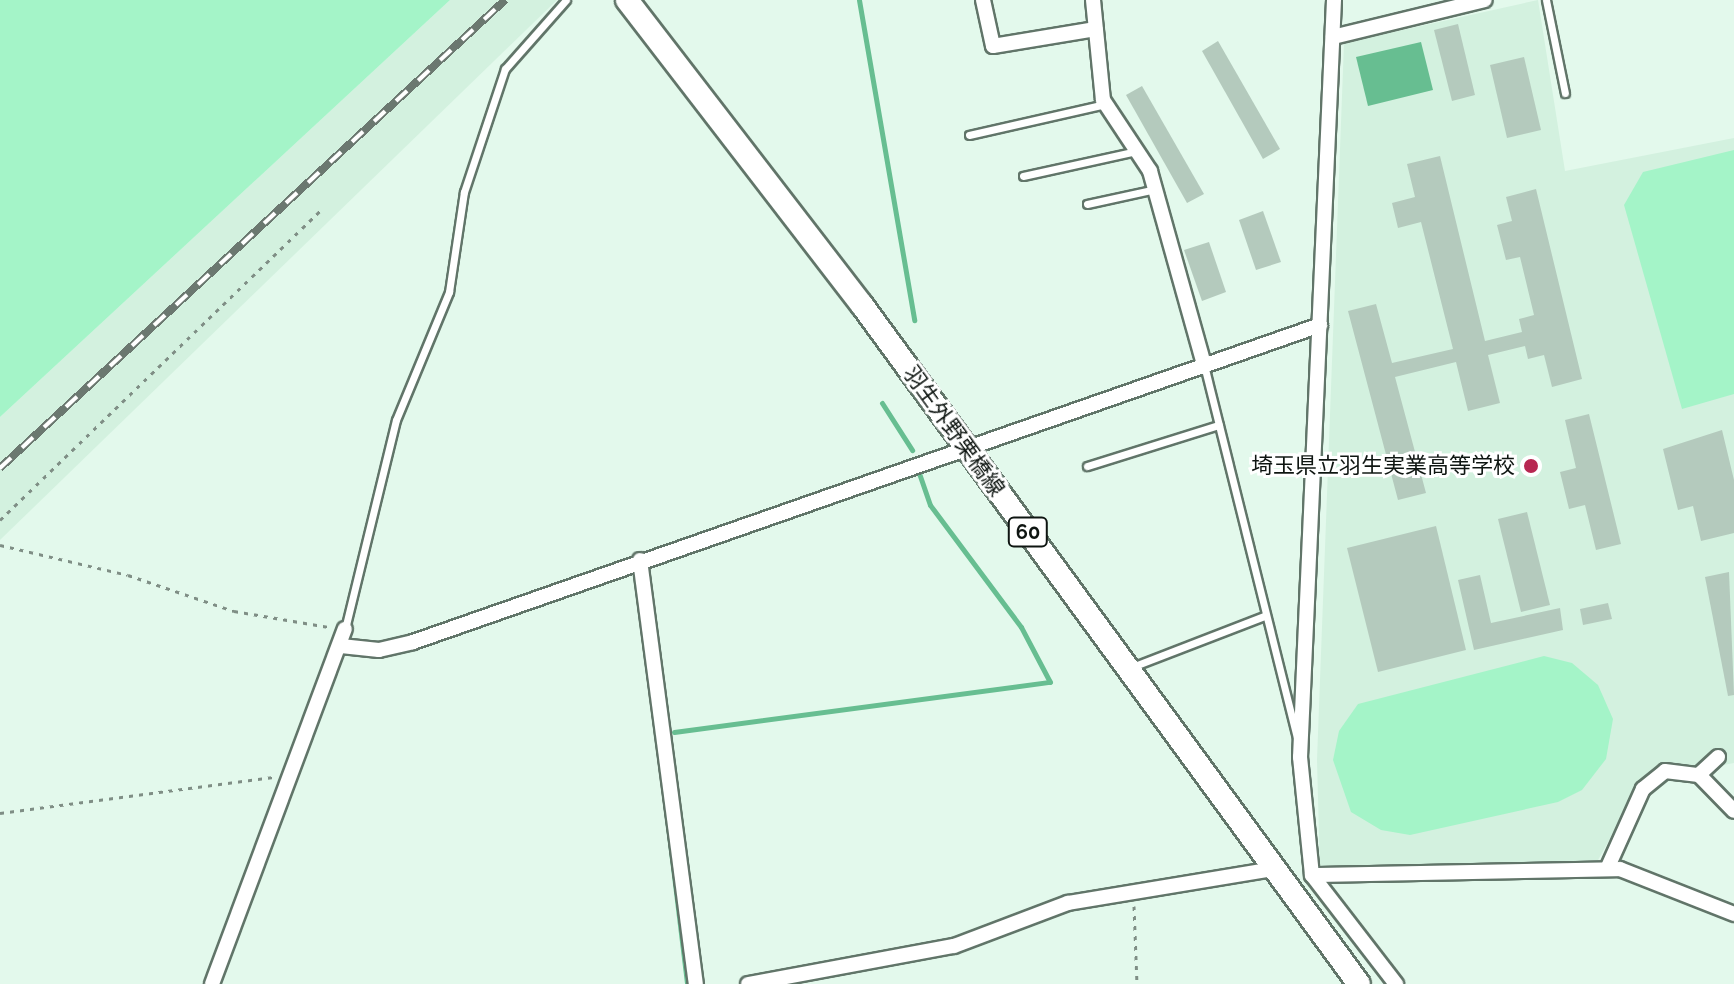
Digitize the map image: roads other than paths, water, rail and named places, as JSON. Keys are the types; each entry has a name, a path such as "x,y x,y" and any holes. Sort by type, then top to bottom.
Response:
{"main road":[{"name":"羽生外野栗橋線","path":"627,0 966,447 1359,984"}],"street":[{"path":"983,0 993,46 1096,29"},
{"path":"1093,0 1106,104 1137,151 1156,189 1204,365"},
{"path":"1334,0 1301,747 1312,875 1396,984"},
{"path":"1333,37 1485,0"},
{"path":"341,646 379,650 413,642 640,560 1320,325"},
{"path":"640,560 696,984"},
{"path":"212,984 345,629"},
{"path":"1699,775 1718,757"},
{"path":"1607,869 1643,789 1665,771 1699,775 1734,811"},
{"path":"748,984 954,946 1068,903 1273,869"},
{"path":"1312,875 1607,869 1734,914"}],"lane":[{"path":"345,629 396,420 449,292 464,192 505,69 566,0"},
{"path":"1546,0 1565,93"},
{"path":"969,135 1106,104"},
{"path":"1023,176 1137,151"},
{"path":"1087,204 1156,189"},
{"path":"1204,365 1264,616 1301,747"},
{"path":"1087,466 1219,425"},
{"path":"1127,669 1264,616"}],"waterway":[{"path":"859,0 914,320"},
{"path":"882,403 912,450"},
{"path":"674,732 1050,682 1021,627 930,505 918,471"},
{"path":"657,735 687,984"}],"railway":[{"path":"0,468 505,0"}],"place":[{"name":"埼玉県立羽生実業高等学校","path":"1531,466"}]}
